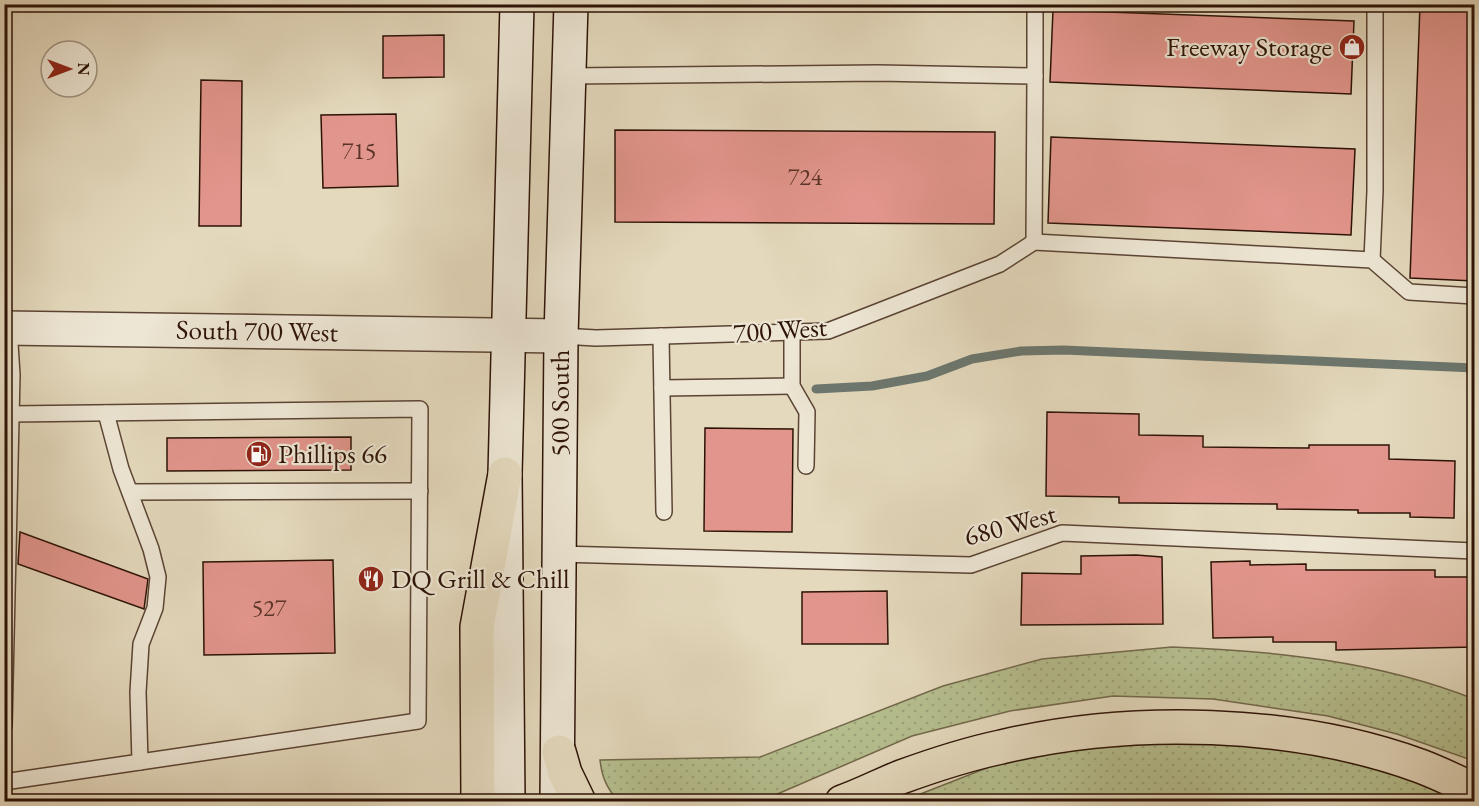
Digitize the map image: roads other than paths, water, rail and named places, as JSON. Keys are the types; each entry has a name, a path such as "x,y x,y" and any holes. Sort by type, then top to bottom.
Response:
{"highway":[{"path":"478,801 477,627 505,474"},
{"path":"846,801 901,777 1001,747 1105,730 1161,727 1241,730 1347,747 1420,766 1474,790"},
{"path":"559,752 565,773 579,801"}],"main road":[{"name":"500 South","path":"508,801 505,474 517,4"},
{"name":"500 South","path":"557,801 561,336 571,4"},
{"name":"South 700 West","path":"7,328 509,334"},
{"name":"700 West","path":"509,334 561,336"}],"lane":[{"path":"1035,4 1034,242 1372,260 1409,292 1474,296"},
{"path":"1372,260 1375,4"},
{"path":"569,76 878,73 1035,76"},
{"name":"700 West","path":"561,336 661,336 828,331 999,264 1034,242"},
{"path":"4,726 11,414 7,328"},
{"path":"792,332 792,386 807,412 806,466"},
{"path":"661,336 664,512"},
{"path":"662,388 792,386"},
{"path":"4,782 418,721 420,409 11,414"},
{"path":"106,413 158,577 155,609 141,644 138,692 140,762"},
{"path":"130,492 420,491"},
{"name":"680 West","path":"559,554 971,565 1062,533 1474,551"}],"waterway":[{"path":"816,389 872,386 927,376 972,359 1021,351 1064,350 1474,368"}],"place":[{"name":"Freeway Storage","path":"1352,47"},
{"name":"Phillips 66","path":"259,454"},
{"name":"DQ Grill & Chill","path":"371,579"}]}
